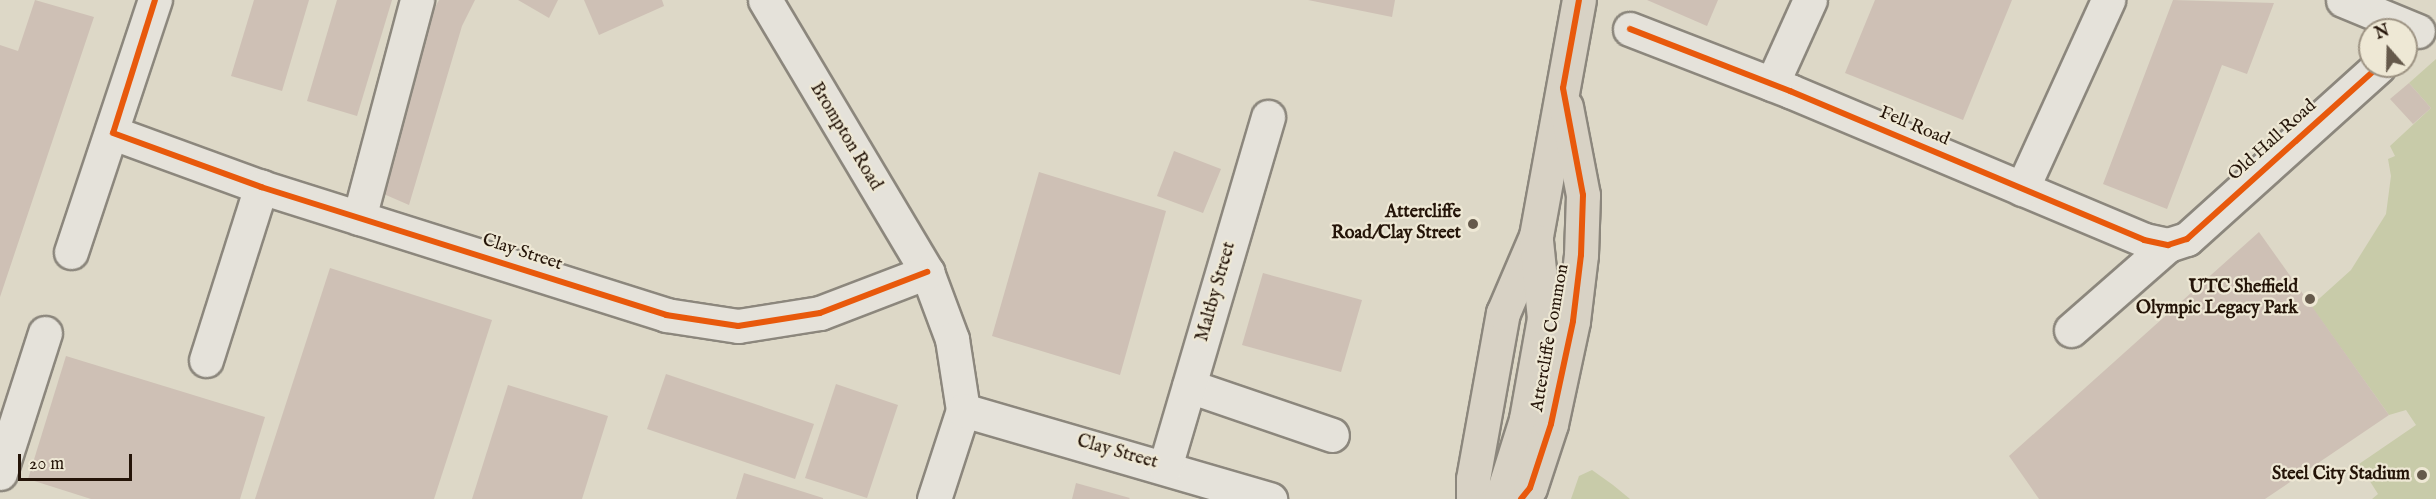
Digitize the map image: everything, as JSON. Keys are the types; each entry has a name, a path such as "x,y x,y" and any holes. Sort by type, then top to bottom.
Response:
{"main road":[{"name":"Attercliffe Common","path":"1473,499 1473,479 1503,313 1536,236 1579,0"},
{"name":"Attercliffe Common","path":"1521,499 1530,488 1551,424 1573,321 1581,255 1582,195 1563,88"},
{"name":"Attercliffe Common","path":"1500,499 1526,418 1544,318 1536,236"}],"street":[{"path":"71,252 113,133 155,0"},
{"path":"359,218 417,0"},
{"name":"Brompton Road","path":"765,0 927,272 952,339 963,410"},
{"path":"1772,84 1810,0"},
{"path":"2022,189 2108,0"},
{"path":"2343,0 2420,29"},
{"name":"Fell Road","path":"1630,29 1772,84 2144,240 2178,242"},
{"name":"Old Hall Road","path":"2071,330 2178,242 2365,78"},
{"name":"Maltby Street","path":"1165,467 1268,117"},
{"name":"Clay Street","path":"113,133 261,187 666,315 738,326 820,313 927,272"},
{"path":"206,360 261,187"},
{"path":"0,473 45,333"},
{"path":"1189,386 1332,435"},
{"path":"934,499 963,410"},
{"name":"Clay Street","path":"963,410 1270,499"}],"green space":[{"path":"2436,59 2436,499 2372,499 2378,494 2359,464 2416,425 2406,410 2389,415 2311,306 2351,270 2386,214 2391,176 2388,159 2395,156 2390,146 2431,108 2409,83 2418,78 2418,75"},
{"path":"1592,470 1630,499 1571,499 1579,476"}],"building":[{"path":"35,0 94,17 0,297 0,45 18,51"},
{"path":"254,0 309,0 282,91 231,76"},
{"path":"337,0 392,0 357,116 307,101"},
{"path":"439,0 475,0 462,26 409,205 379,192 430,17"},
{"path":"518,0 558,0 549,18"},
{"path":"584,0 662,0 664,6 599,35"},
{"path":"1308,0 1395,0 1392,17"},
{"path":"1647,0 1718,0 1707,26"},
{"path":"1875,0 2012,0 1963,120 1845,73"},
{"path":"2173,0 2274,3 2247,74 2222,65 2167,209 2103,184"},
{"path":"2409,83 2431,108 2413,124 2390,99"},
{"path":"1174,151 1221,169 1203,213 1157,196"},
{"path":"1039,172 1166,211 1120,375 992,336"},
{"path":"2259,232 2389,415 2265,499 2039,499 2009,456"},
{"path":"330,268 492,320 434,499 255,499"},
{"path":"1263,273 1362,300 1341,372 1242,345"},
{"path":"66,356 265,417 240,499 91,499 28,479"},
{"path":"666,374 814,424 795,479 647,429"},
{"path":"836,384 898,405 867,498 805,478"},
{"path":"508,385 608,416 582,499 472,499"},
{"path":"744,473 823,498 823,499 736,499"},
{"path":"1076,483 1130,498 1072,499"}],"cycle path":[{"path":"155,0 113,133 261,187 666,315 738,326 820,313 927,272"},
{"path":"1521,499 1530,488 1551,424 1573,321 1581,255 1583,195 1563,88 1579,0"},
{"path":"1630,29 1790,91 2144,240 2168,245 2187,239 2366,78"}],"place":[{"name":"Attercliffe Road/Clay Street","path":"1473,224"},
{"name":"UTC Sheffield Olympic Legacy Park","path":"2310,299"},
{"name":"Steel City Stadium","path":"2422,475"}]}
